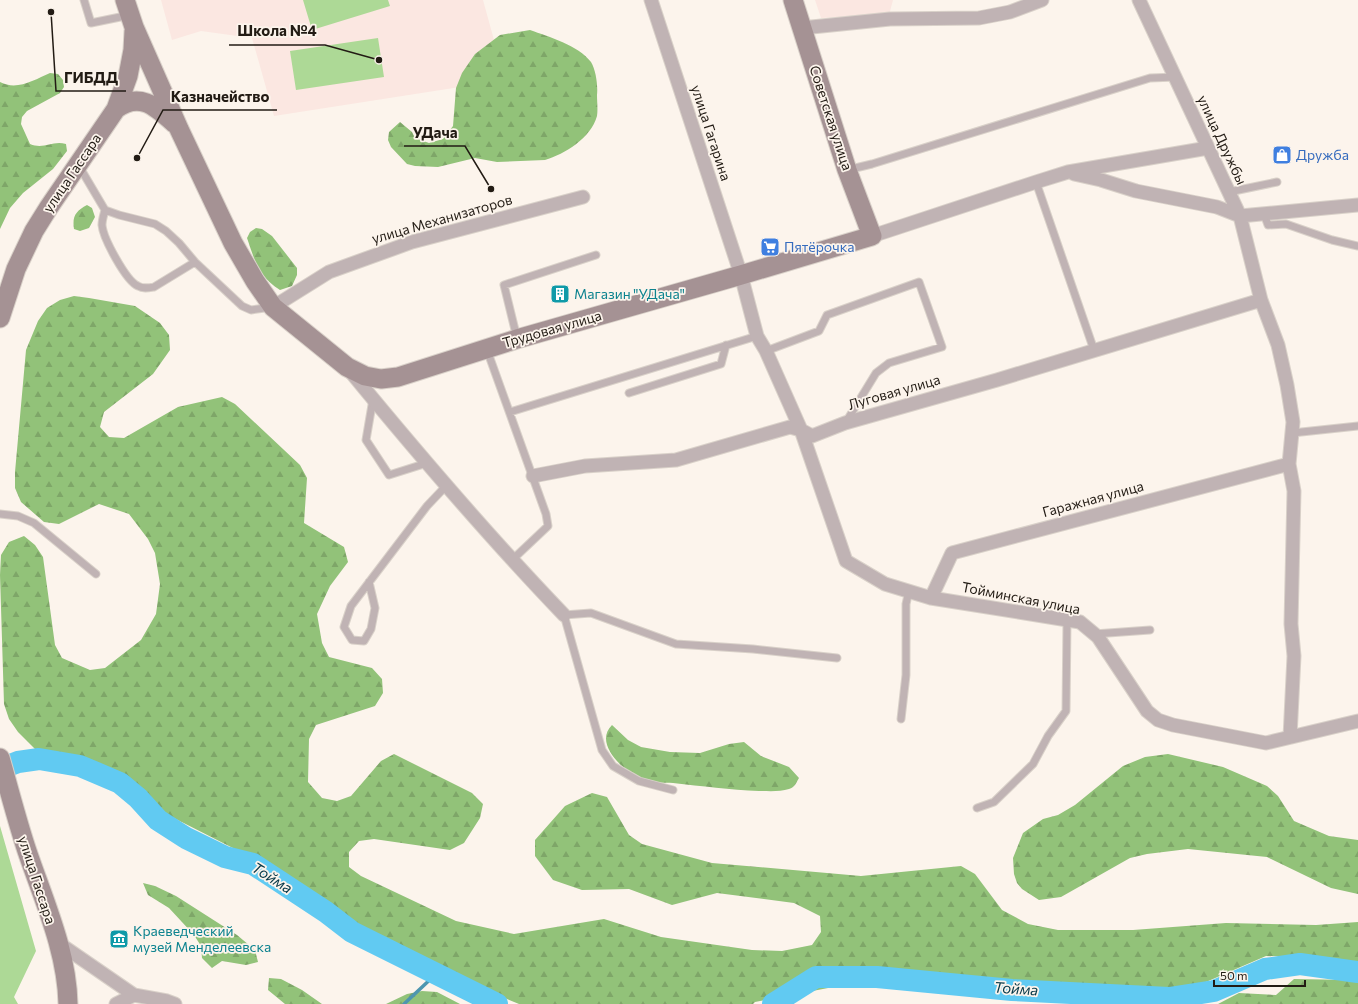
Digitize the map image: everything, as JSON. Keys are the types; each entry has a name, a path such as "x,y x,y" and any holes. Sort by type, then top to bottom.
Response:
{"street":[{"name":"улица Гагарина","path":"651,0 741,275 756,336 766,351"},
{"name":"Советская улица","path":"793,0 847,170 872,236"},
{"path":"802,28 890,19 979,18 1010,12 1042,0"},
{"name":"улица Дружбы","path":"1139,0 1240,216 1261,300 1278,345 1293,422 1289,464 1294,491 1291,624 1294,656 1290,737"},
{"name":"улица Гассара","path":"0,318 9,288 25,248 49,207 116,109 128,76 133,50 130,14"},
{"name":"Трудовая улица","path":"130,14 179,129 233,244 255,281 273,307 347,368 365,376 381,379 392,377 517,339 872,236"},
{"path":"116,109 124,103 133,100 143,101 154,106 179,129"},
{"path":"872,236 1068,172 1208,148"},
{"path":"1068,172 1136,191 1217,207 1240,216 1358,205"},
{"name":"улица Механизаторов","path":"273,307 329,272 412,242 583,197"},
{"name":"Луговая улица","path":"532,476 585,466 676,460 790,427 801,430 812,436 845,423 997,380 1261,300"},
{"name":"Тойминская улица","path":"766,351 801,430 846,561 885,584 931,598 1080,622 1098,637 1147,710 1158,720 1172,725 1266,742 1358,721"},
{"path":"347,368 446,486 512,560 564,615"},
{"name":"Гаражная улица","path":"931,598 952,552 1289,464"},
{"name":"улица Гассара","path":"0,758 25,845 58,942 64,966 68,1004"},
{"path":"58,942 134,995 167,1001 175,1004"},
{"path":"116,1004 134,995"}],"lane":[{"path":"84,0 91,23 130,14"},
{"path":"847,170 872,164 1150,78 1176,77"},
{"path":"78,164 105,210 155,224 166,231 179,243 195,262 242,306 251,310 273,307"},
{"path":"1036,182 1094,350"},
{"path":"1229,192 1277,182"},
{"path":"105,210 102,225 106,242 134,284 142,288 154,287 195,262"},
{"path":"1264,214 1268,225 1286,224 1332,240 1358,246"},
{"path":"517,339 504,285 596,255"},
{"path":"766,351 819,331 827,315 919,282 942,348 889,364 876,373 845,423"},
{"path":"510,412 756,336"},
{"path":"629,393 720,364 726,345"},
{"path":"487,349 546,514 548,526 512,560"},
{"path":"373,398 366,440 389,475 427,463"},
{"path":"1292,433 1358,426"},
{"path":"369,582 375,608 371,629 364,641 352,640 344,627 351,606 369,582 427,506 446,486"},
{"path":"0,514 18,516 34,523 96,574"},
{"path":"901,719 906,675 906,604 909,591"},
{"path":"673,790 639,781 613,766 602,750 564,615 591,613 676,644 753,649 837,658"},
{"path":"977,808 994,802 1033,764 1048,736 1066,711 1066,620"},
{"path":"1094,634 1150,630"}],"shaded area":[{"path":"161,0 483,0 505,80 274,116 252,38 201,31 172,40"},
{"path":"815,0 893,0 889,15 821,18"}],"green space":[{"path":"303,0 388,0 390,6 312,30"},
{"path":"530,30 571,46 585,56 593,65 597,83 597,116 594,124 583,138 561,154 545,160 497,162 475,158 438,167 415,166 407,164 391,147 388,140 389,132 400,122 412,132 415,138 429,143 443,139 453,126 456,88 462,73 475,54 500,35"},
{"path":"378,38 384,77 296,90 290,51"},
{"path":"50,73 58,74 63,80 64,87 60,93 27,111 22,117 21,124 30,144 35,146 44,146 61,143 66,144 67,151 53,169 23,193 10,208 0,229 0,82 13,85 25,84"},
{"path":"87,205 92,208 95,217 89,228 80,231 74,229 74,217 80,209"},
{"path":"256,228 262,229 272,236 297,268 297,275 292,286 280,290 267,279 258,267 247,238 250,232"},
{"path":"74,296 135,306 160,323 169,335 170,350 153,374 104,412 100,427 109,437 124,438 178,407 222,397 235,404 300,465 307,478 304,523 344,547 348,562 330,586 317,614 322,643 329,657 372,668 382,679 383,693 375,706 316,725 309,739 308,782 322,798 337,801 351,796 381,761 394,754 472,793 483,804 480,818 464,843 450,850 374,839 359,841 349,852 349,867 361,876 456,921 514,934 604,919 661,937 752,950 782,951 812,945 821,932 820,916 794,903 717,893 672,905 629,889 582,890 553,880 535,856 535,840 565,806 592,793 607,797 629,835 642,844 712,863 861,876 961,866 975,874 1002,910 1028,924 1058,930 1133,930 1226,923 1316,925 1358,922 1358,968 1313,957 1266,956 1169,998 1069,1001 854,983 755,1002 753,1004 519,1004 379,946 326,912 288,876 162,812 129,780 100,766 39,753 18,732 9,719 4,704 0,575 1,555 9,542 24,536 35,545 43,557 55,645 62,658 90,670 105,668 141,640 156,614 160,584 155,553 148,539 129,514 99,504 59,524 44,522 21,502 15,488 15,472 26,350 38,321 47,308 60,300"},
{"path":"612,725 628,740 641,747 670,752 700,753 729,744 744,742 761,756 789,767 799,778 793,787 785,790 774,791 737,790 673,783 648,782 629,772 614,758 606,741 607,733"},
{"path":"1168,754 1223,767 1267,786 1278,796 1294,821 1329,836 1358,840 1358,894 1331,888 1267,857 1188,849 1147,854 1130,858 1061,897 1039,900 1022,889 1017,883 1014,874 1013,858 1023,833 1043,819 1058,815 1075,805 1123,766 1145,757"},
{"path":"0,826 36,951 14,997 18,1004 0,1004"},
{"path":"143,883 155,886 176,896 237,935 255,950 258,962 246,965 222,961 212,968 202,958 201,946 194,935 169,908 148,895"},
{"path":"269,978 281,979 302,990 322,1004 285,1004 268,990"},
{"path":"1294,979 1350,980 1358,983 1358,1004 1218,1004 1239,993 1276,995"},
{"path":"422,991 437,992 460,1004 386,1004 407,994"}],"waterway":[{"name":"Тойма","path":"0,769 18,762 39,759 80,766 120,783 138,798 158,820 186,838 225,857 253,864 326,912 352,932 497,1004"},
{"name":"Тойма","path":"773,1004 816,977 877,977 1012,990 1169,998 1214,991 1265,969 1300,964 1358,972"},
{"path":"404,1004 436,974"}],"place":[{"name":"ГИБДД","path":"51,12"},
{"name":"Школа №4","path":"379,60"},
{"name":"Дружба","path":"1282,155"},
{"name":"Казначейство","path":"137,158"},
{"name":"УДача","path":"491,189"},
{"name":"Пятёрочка","path":"770,247"},
{"name":"Магазин \"УДача\"","path":"560,294"},
{"name":"Краеведческий музей Менделеевска","path":"119,939"}]}
